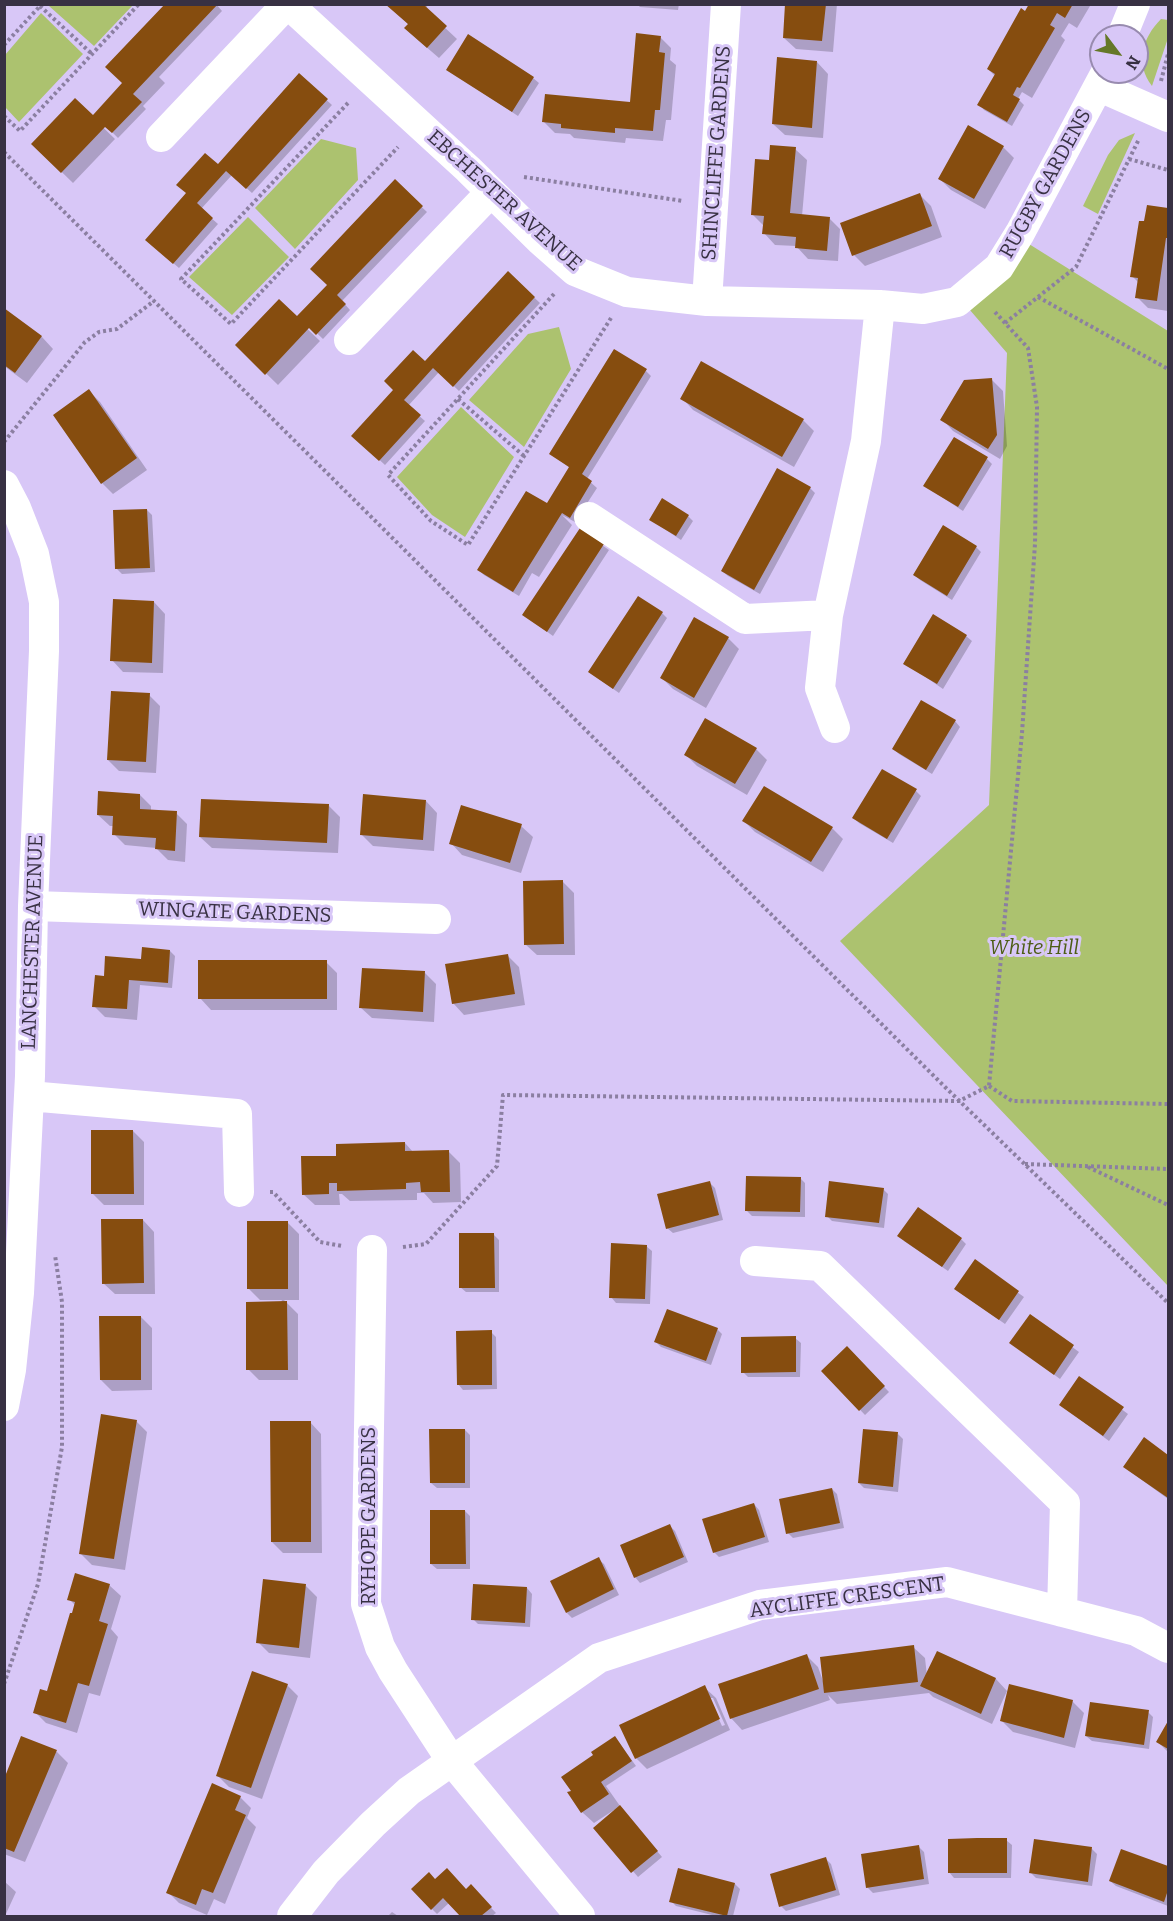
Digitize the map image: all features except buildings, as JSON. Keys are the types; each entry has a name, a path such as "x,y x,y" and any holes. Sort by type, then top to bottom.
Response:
{"street":[{"name":"EBCHESTER AVENUE","path":"287,4 468,169 540,241 575,271 627,292 706,301 880,305 923,309 957,302 975,289"},
{"path":"161,137 287,4"},
{"name":"SHINCLIFFE GARDENS","path":"706,301 726,4"},
{"path":"1127,24 1135,4"},
{"name":"RUGBY GARDENS","path":"975,289 999,267 1020,233 1101,84"},
{"path":"1110,84 1161,113"},
{"path":"349,340 491,192"},
{"path":"835,728 820,688 828,615 866,441 880,305"},
{"name":"LANCHESTER AVENUE","path":"4,485 16,508 34,554 44,602 33,906 21,1082 19,1293 11,1370 4,1406"},
{"path":"589,517 744,618 828,615"},
{"name":"WINGATE GARDENS","path":"33,906 436,919"},
{"path":"21,1082 237,1114 239,1192"},
{"name":"RYHOPE GARDENS","path":"372,1250 366,1604 380,1647 388,1663 451,1760 580,1917"},
{"path":"755,1261 820,1266 1065,1503 1062,1612"},
{"name":"AYCLIFFE CRESCENT","path":"292,1917 326,1872 409,1791 599,1658 760,1605 947,1582 1136,1632 1168,1648"}],"path":[{"path":"4,116 20,131 139,4"},
{"path":"4,45 41,5 92,54"},
{"path":"1005,323 1076,267 1129,159 1161,113 1168,54"},
{"path":"370,81 181,279 231,324 419,125"},
{"path":"4,152 959,1101 1168,1303"},
{"path":"1129,159 1168,170"},
{"path":"468,169 713,206"},
{"path":"575,271 388,476 431,520 468,545 627,292"},
{"path":"975,289 1028,348 1037,407 1035,533 1022,733 989,1086"},
{"path":"1038,297 1168,369"},
{"path":"4,442 85,342 99,332 117,329 154,301"},
{"path":"458,399 524,456"},
{"path":"239,1192 273,1192 320,1242 372,1250 426,1244 497,1166 503,1095 959,1101 989,1086"},
{"path":"989,1086 1012,1101 1168,1104"},
{"path":"1024,1164 1168,1169"},
{"path":"1084,1166 1168,1205"},
{"path":"4,1684 38,1584 62,1447 62,1302 53,1244"}],"green space":[{"path":"51,4 133,5 94,46 49,6"},
{"path":"41,13 83,54 19,122 5,107 5,55"},
{"path":"1161,19 1168,20 1168,38 1152,86 1149,81 1149,34"},
{"path":"1135,133 1098,214 1083,206 1108,155 1119,140"},
{"path":"321,139 356,148 358,180 295,249 255,208"},
{"path":"248,217 289,257 232,315 189,277"},
{"name":"White Hill","path":"1021,239 1168,331 1168,1286 840,941 989,805 1007,353 963,302"},
{"path":"559,327 571,369 524,447 469,400 528,334"},
{"path":"461,407 514,457 465,537 432,515 397,477"}]}
